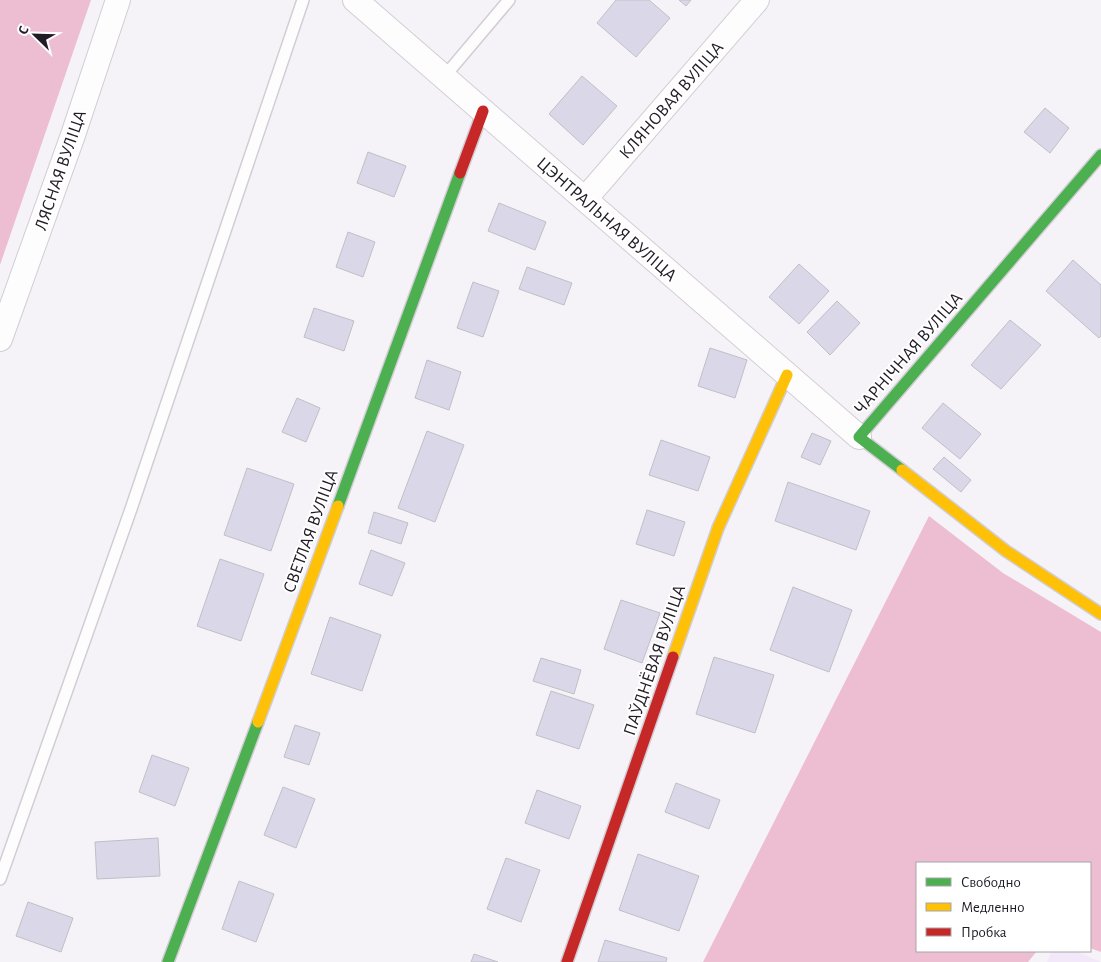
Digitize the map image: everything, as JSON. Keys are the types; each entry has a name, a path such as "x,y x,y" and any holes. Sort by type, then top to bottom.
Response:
{"street":[{"name":"ЛЯСНАЯ ВУЛІЦА","path":"0,339 73,135 118,0"},
{"name":"ЦЭНТРАЛЬНАЯ ВУЛІЦА","path":"355,0 859,437"},
{"name":"КЛЯНОВАЯ ВУЛІЦА","path":"585,199 757,0"},
{"name":"СВЕТЛАЯ ВУЛІЦА","path":"168,962 205,867 483,111"},
{"name":"ЧАРНІЧНАЯ ВУЛІЦА","path":"1101,156 859,437 1006,551 1101,614"},
{"name":"ПАЎДНЁВАЯ ВУЛІЦА","path":"567,962 718,528 787,375"}],"lane":[{"path":"0,879 131,509 304,0"},
{"path":"444,77 509,0"}],"shaded area":[{"path":"0,0 91,0 0,265"},
{"path":"929,516 1003,573 1101,632 1101,952 1091,948 1091,862 916,862 916,952 1036,952 1028,962 703,962"},
{"path":"1052,952 1077,952 1101,962 1047,962"}],"building":[{"path":"616,0 649,0 670,18 636,57 597,23"},
{"path":"679,0 691,0 686,6"},
{"path":"582,76 617,106 583,145 549,114"},
{"path":"1045,108 1069,128 1050,153 1024,132"},
{"path":"368,152 406,166 394,197 357,183"},
{"path":"499,203 546,222 535,250 488,231"},
{"path":"348,232 375,242 363,277 336,267"},
{"path":"1073,260 1101,285 1101,336 1099,338 1046,291"},
{"path":"799,264 829,291 799,324 769,297"},
{"path":"527,267 572,283 564,305 519,289"},
{"path":"473,282 499,291 483,337 457,328"},
{"path":"837,301 860,323 830,355 807,332"},
{"path":"314,308 354,321 344,351 304,337"},
{"path":"1010,320 1041,345 1001,389 971,365"},
{"path":"710,348 747,360 735,398 698,386"},
{"path":"427,360 461,372 449,410 415,398"},
{"path":"297,398 320,408 306,442 282,432"},
{"path":"943,403 981,434 960,459 922,428"},
{"path":"427,431 464,445 435,522 398,508"},
{"path":"812,433 831,441 820,465 801,457"},
{"path":"661,440 710,457 698,491 649,475"},
{"path":"944,457 971,480 961,492 933,469"},
{"path":"247,468 294,484 271,551 224,535"},
{"path":"788,482 870,511 856,550 775,521"},
{"path":"647,510 685,522 674,556 636,544"},
{"path":"374,512 408,523 401,544 368,533"},
{"path":"371,550 405,563 392,596 359,584"},
{"path":"220,559 264,574 241,641 197,626"},
{"path":"793,587 852,610 829,672 770,650"},
{"path":"621,600 660,613 642,663 604,649"},
{"path":"330,617 381,635 362,691 311,674"},
{"path":"714,657 774,675 755,733 696,714"},
{"path":"541,658 581,670 574,694 533,681"},
{"path":"551,691 594,705 579,749 536,735"},
{"path":"295,725 320,733 309,765 284,757"},
{"path":"152,755 189,768 175,806 139,792"},
{"path":"676,783 720,800 709,829 665,812"},
{"path":"283,787 315,799 296,848 264,835"},
{"path":"537,790 581,806 569,839 525,823"},
{"path":"158,838 160,876 97,879 95,842"},
{"path":"638,854 699,876 679,931 619,910"},
{"path":"506,858 540,870 521,922 487,909"},
{"path":"239,881 274,894 256,942 222,929"},
{"path":"28,902 73,918 61,952 16,936"},
{"path":"605,940 667,958 666,962 598,962"},
{"path":"474,954 498,962 471,962"}],"traffic: fast":[{"path":"902,470 859,437 1101,155"},
{"path":"338,506 460,173"},
{"path":"168,962 258,722"}],"traffic: slow":[{"path":"673,657 718,528 787,375"},
{"path":"902,470 1006,551 1101,614"},
{"path":"258,722 338,506"}],"traffic: jam":[{"path":"460,173 483,111"},
{"path":"567,962 673,657"}]}
